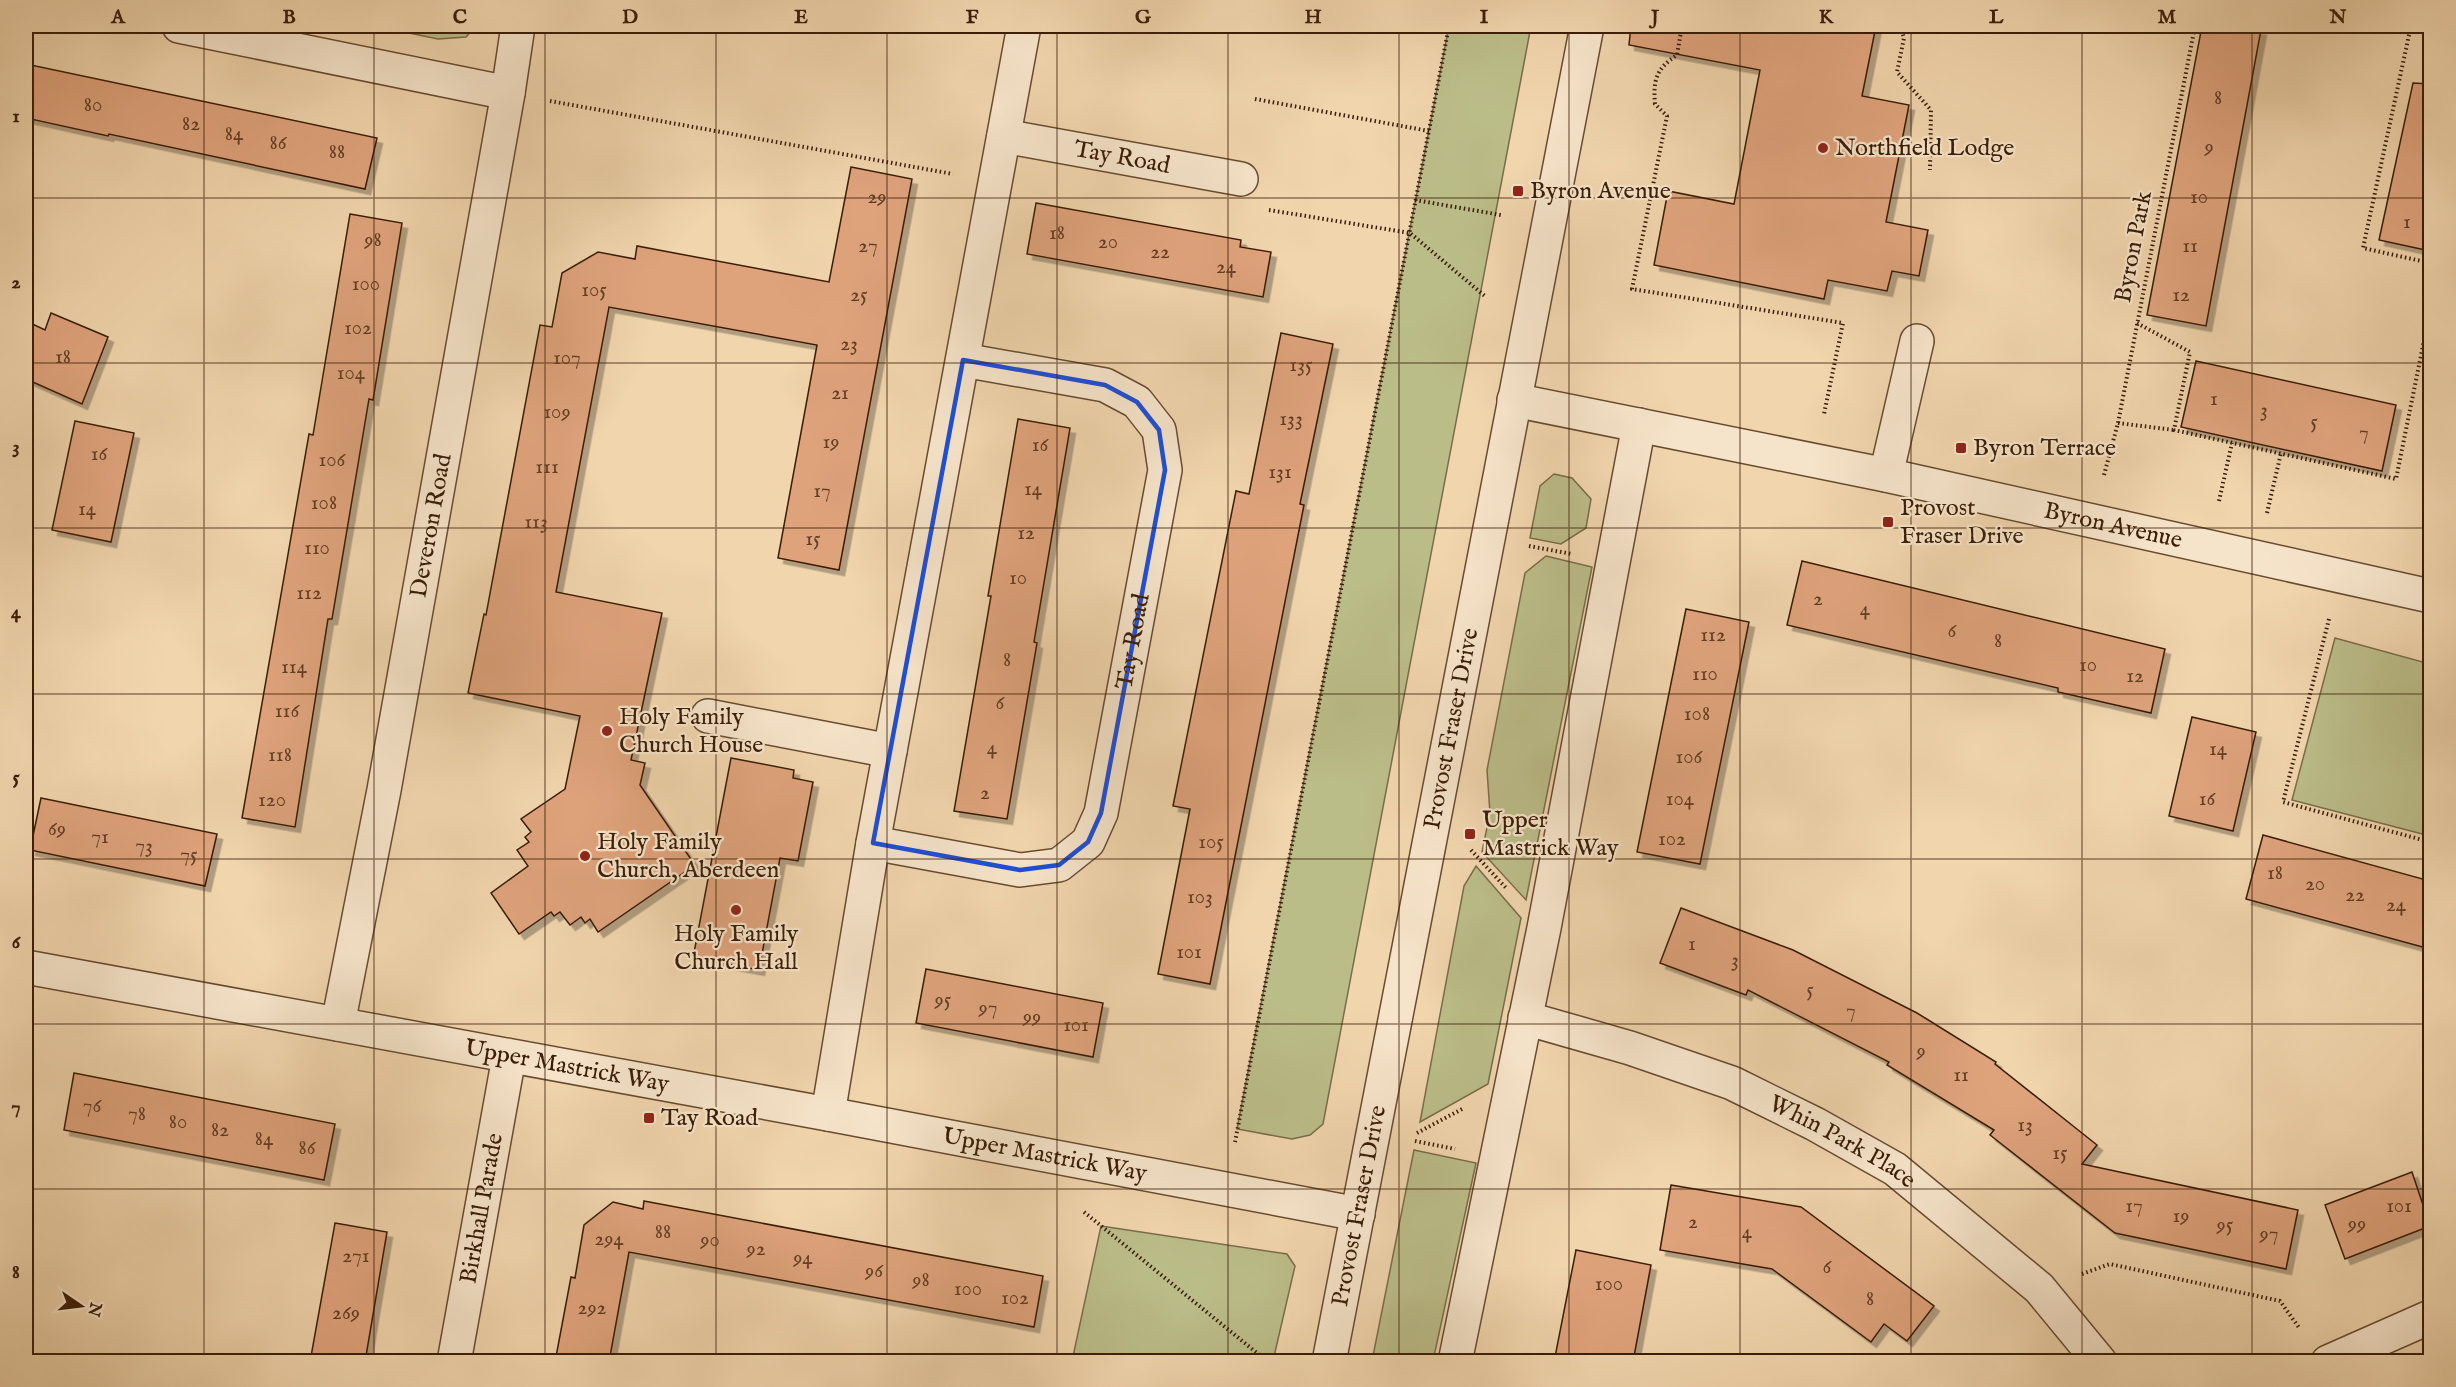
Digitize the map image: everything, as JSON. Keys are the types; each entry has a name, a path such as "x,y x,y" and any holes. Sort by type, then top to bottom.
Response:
{"street":[{"path":"179,26 508,93"},
{"name":"Deveron Road","path":"338,1024 384,790 518,26"},
{"path":"828,1114 873,843 1024,26"},
{"name":"Provost Fraser Drive","path":"1329,1362 1587,26"},
{"name":"Tay Road","path":"1004,136 1241,179"},
{"path":"1886,475 1917,341"},
{"name":"Tay Road","path":"873,843 1020,870 1059,865 1088,842 1101,813 1161,493 1165,470 1158,430 1137,402 1105,385 963,360"},
{"name":"Byron Avenue","path":"1514,400 1886,475 2430,596"},
{"path":"1455,1362 1525,1018 1639,424"},
{"path":"708,716 890,750"},
{"name":"Upper Mastrick Way","path":"26,967 1358,1214"},
{"name":"Whin Park Place","path":"1525,1018 1630,1048 1732,1083 1815,1124 1895,1169 2039,1288 2100,1362"},
{"name":"Birkhall Parade","path":"454,1362 509,1057"},
{"path":"2328,1362 2430,1317"}],"path":[{"path":"1235,1142 1449,26"},
{"path":"1682,26 1677,55 1662,64 1654,86 1655,104 1667,116 1632,289 1843,323 1824,414"},
{"path":"1900,26 1904,38 1897,72 1931,110 1930,170"},
{"name":"Byron Park","path":"2104,475 2118,423 2195,26"},
{"path":"2411,26 2363,249 2430,263"},
{"path":"1255,99 1429,131"},
{"path":"544,100 957,175"},
{"path":"1416,200 1501,215"},
{"path":"1259,208 1410,233 1486,297"},
{"path":"2118,423 2174,430 2396,479 2430,311"},
{"path":"2138,323 2190,352 2174,430"},
{"path":"2219,501 2232,443"},
{"path":"2267,513 2280,453"},
{"path":"1520,545 1576,555"},
{"path":"2330,619 2283,802 2430,842"},
{"path":"1470,849 1509,891"},
{"path":"1416,1133 1468,1106"},
{"path":"1406,1139 1457,1150"},
{"path":"1084,1212 1268,1362"},
{"path":"2110,1264 2280,1301 2305,1336"}],"highlighted area":[{"path":"963,360 1105,385 1137,402 1159,430 1165,470 1101,813 1088,842 1059,865 1020,870 873,843"}],"green space":[{"path":"375,26 476,26 466,37 438,39"},
{"path":"1449,26 1531,26 1323,1124 1310,1135 1292,1139 1237,1129"},
{"path":"1554,474 1572,478 1591,499 1586,528 1561,544 1530,538 1540,486"},
{"path":"1546,556 1592,567 1526,900 1482,852 1490,813 1487,770 1525,573"},
{"path":"2335,638 2430,664 2430,836 2292,800"},
{"path":"1476,866 1521,918 1488,1084 1420,1122 1464,886"},
{"path":"1414,1150 1476,1163 1433,1361 1372,1361"},
{"path":"1101,1226 1287,1254 1295,1266 1273,1361 1072,1361"}],"building":[{"name":"Northfield Lodge","path":"1631,26 1876,26 1862,96 1909,105 1886,222 1928,230 1919,276 1892,271 1887,291 1828,280 1824,299 1654,265 1668,191 1734,204 1760,70 1629,45"},
{"path":"2202,26 2234,26 2261,30 2206,326 2147,315"},
{"path":"26,64 377,138 365,189 26,118"},
{"path":"2413,83 2430,84 2430,251 2379,240"},
{"path":"851,167 912,179 839,570 778,558 817,345 609,307 556,592 662,613 631,760 645,763 640,785 695,865 598,932 590,919 585,923 581,917 570,925 560,912 554,916 551,912 519,934 491,893 528,866 517,850 529,842 525,837 531,832 521,819 565,789 580,716 468,693 484,614 486,615 540,325 552,327 562,273 598,252 635,259 637,246 829,282"},
{"path":"1036,203 1241,240 1240,247 1271,252 1263,297 1027,254"},
{"path":"350,214 402,223 373,400 369,399 332,619 328,619 295,827 242,818 309,434 313,435"},
{"path":"51,313 108,337 82,404 26,379 26,321 45,330"},
{"path":"1281,333 1333,344 1300,504 1304,505 1210,984 1158,974 1190,809 1173,806 1236,491 1249,494"},
{"path":"2196,361 2396,405 2382,471 2181,427"},
{"path":"1018,419 1070,428 1007,819 954,811 991,596 988,596"},
{"path":"75,421 134,433 111,542 52,530"},
{"path":"1802,561 2165,649 2151,713 2058,692 2058,688 1787,625"},
{"path":"1686,609 1749,622 1700,864 1637,852"},
{"path":"2192,717 2256,732 2233,831 2169,816"},
{"name":"Holy Family Church Hall","path":"731,758 794,770 793,778 813,782 798,861 780,858 759,970 693,958"},
{"path":"41,798 217,834 205,886 30,850"},
{"path":"2263,835 2430,881 2430,949 2246,899"},
{"path":"1681,908 1793,950 1917,1013 1996,1062 1995,1064 2097,1145 2082,1164 2298,1210 2286,1269 2115,1233 1990,1135 1994,1130 1887,1065 1889,1062 1748,990 1746,995 1660,963"},
{"path":"926,969 1103,1003 1093,1057 916,1023"},
{"path":"74,1073 335,1124 324,1180 64,1130"},
{"path":"2412,1172 2430,1226 2345,1259 2325,1205"},
{"path":"1671,1185 1801,1207 1934,1306 1907,1341 1884,1324 1871,1342 1772,1269 1660,1250"},
{"path":"644,1201 1043,1276 1034,1327 629,1252 609,1362 555,1362 571,1277 575,1278 584,1225 613,1202 643,1209"},
{"path":"335,1223 387,1232 365,1362 310,1362"},
{"path":"1576,1250 1651,1265 1633,1362 1554,1362"}],"place":[{"name":"Northfield Lodge","path":"1823,148"},
{"name":"Byron Avenue","path":"1518,191"},
{"name":"Byron Terrace","path":"1961,448"},
{"name":"Provost Fraser Drive","path":"1888,522"},
{"name":"Holy Family Church House","path":"607,731"},
{"name":"Upper Mastrick Way","path":"1470,834"},
{"name":"Holy Family Church, Aberdeen","path":"585,856"},
{"name":"Holy Family Church Hall","path":"736,910"},
{"name":"Tay Road","path":"649,1118"}]}
